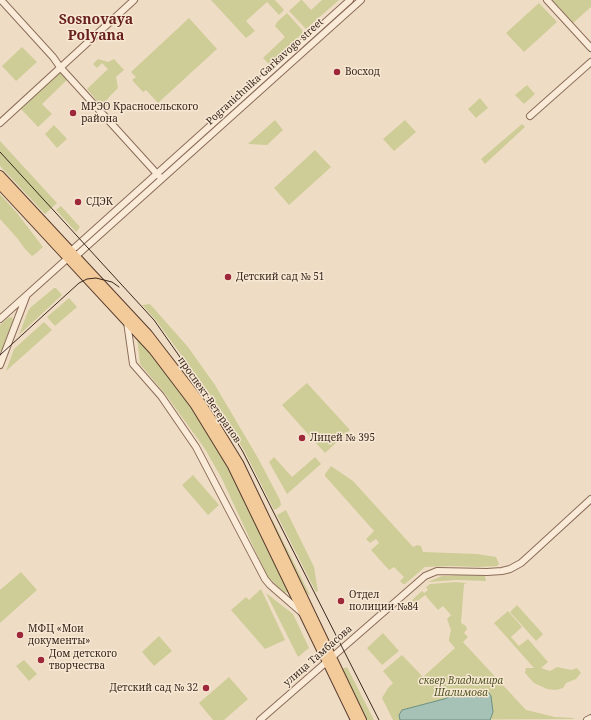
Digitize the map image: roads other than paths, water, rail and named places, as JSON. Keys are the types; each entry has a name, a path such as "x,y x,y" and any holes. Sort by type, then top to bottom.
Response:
{"main road":[{"name":"проспект Ветеранов","path":"0,175 153,350 194,404 225,453 303,614 362,720"},
{"name":"проспект Ветеранов","path":"0,185 148,334 199,400 215,424 239,464 329,659 355,720"}],"street":[{"path":"1,0 162,179"},
{"path":"0,123 134,0"},
{"name":"Pogranichnika Garkavogo street","path":"0,319 71,255 157,173 350,0"},
{"name":"Pogranichnika Garkavogo street","path":"71,255 162,179 361,0"},
{"path":"547,0 591,48"},
{"path":"530,116 591,62"},
{"path":"0,365 26,296"},
{"path":"126,320 133,364 161,396 196,447 265,579 303,614"},
{"name":"улица Тамбасова","path":"260,720 425,576 437,571 487,572 510,569 521,563 591,499"},
{"path":"587,720 591,718"}],"tram line":[{"path":"0,152 154,320 222,417 243,452 379,720"},
{"path":"0,355 79,283 87,279 96,278 112,282 119,287"}],"place":[{"name":"Восход","path":"337,72"},
{"name":"МРЭО Красносельского района","path":"73,113"},
{"name":"СДЭК","path":"78,202"},
{"name":"Детский сад № 51","path":"228,277"},
{"name":"Лицей № 395","path":"302,438"},
{"name":"Отдел полиции №84","path":"341,601"},
{"name":"МФЦ «Мои документы»","path":"20,635"},
{"name":"Дом детского творчества","path":"41,660"},
{"name":"Детский сад № 32","path":"206,688"}],"district":[{"name":"Sosnovaya Polyana","path":"96,28"}],"park label":[{"name":"сквер Владимира Шалимова","path":"461,686"}]}
